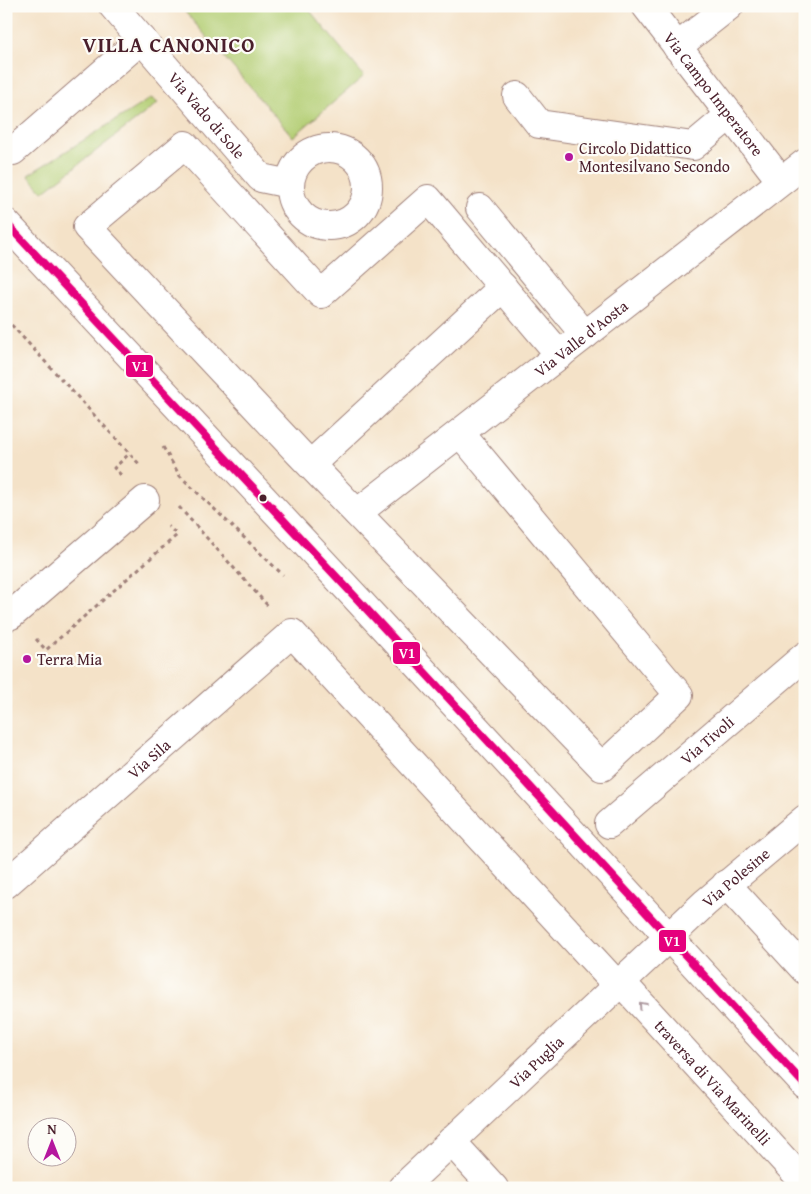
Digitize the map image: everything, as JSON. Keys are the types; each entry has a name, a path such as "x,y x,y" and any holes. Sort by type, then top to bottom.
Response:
{"street":[{"name":"Via Vado di Sole","path":"113,6 261,178 290,184"},
{"name":"Via Campo Imperatore","path":"646,6 781,182"},
{"path":"677,47 729,6"},
{"path":"14,150 142,39"},
{"path":"517,96 539,124 693,146 730,116"},
{"path":"460,433 679,695 602,767 310,464 87,227 185,145 321,294 428,199 560,355"},
{"name":"Via Valle d'Aosta","path":"357,513 805,164"},
{"path":"480,208 585,335"},
{"path":"6,222 336,575 805,1085"},
{"path":"310,464 503,287"},
{"path":"6,617 11,615 145,500"},
{"name":"Via Sila","path":"6,884 292,632"},
{"name":"traversa di Via Marinelli","path":"292,632 805,1183"},
{"name":"Via Tivoli","path":"609,824 805,656"},
{"name":"Via Polesine","path":"669,937 726,884 805,819"},
{"path":"726,884 805,970"},
{"name":"Via Puglia","path":"402,1188 669,937"},
{"path":"452,1141 494,1188"}],"path":[{"path":"36,638 46,650 177,535 145,500"}],"green space":[{"path":"180,6 306,6 364,76 293,137"},
{"path":"151,98 158,103 43,192 28,175"}],"transit line":[{"name":"V1","path":"6,223 360,602 805,1085"}],"place":[{"name":"Circolo Didattico Montesilvano Secondo","path":"569,157"},
{"name":"Terra Mia","path":"27,659"}],"district":[{"name":"VILLA CANONICO","path":"169,45"}]}
